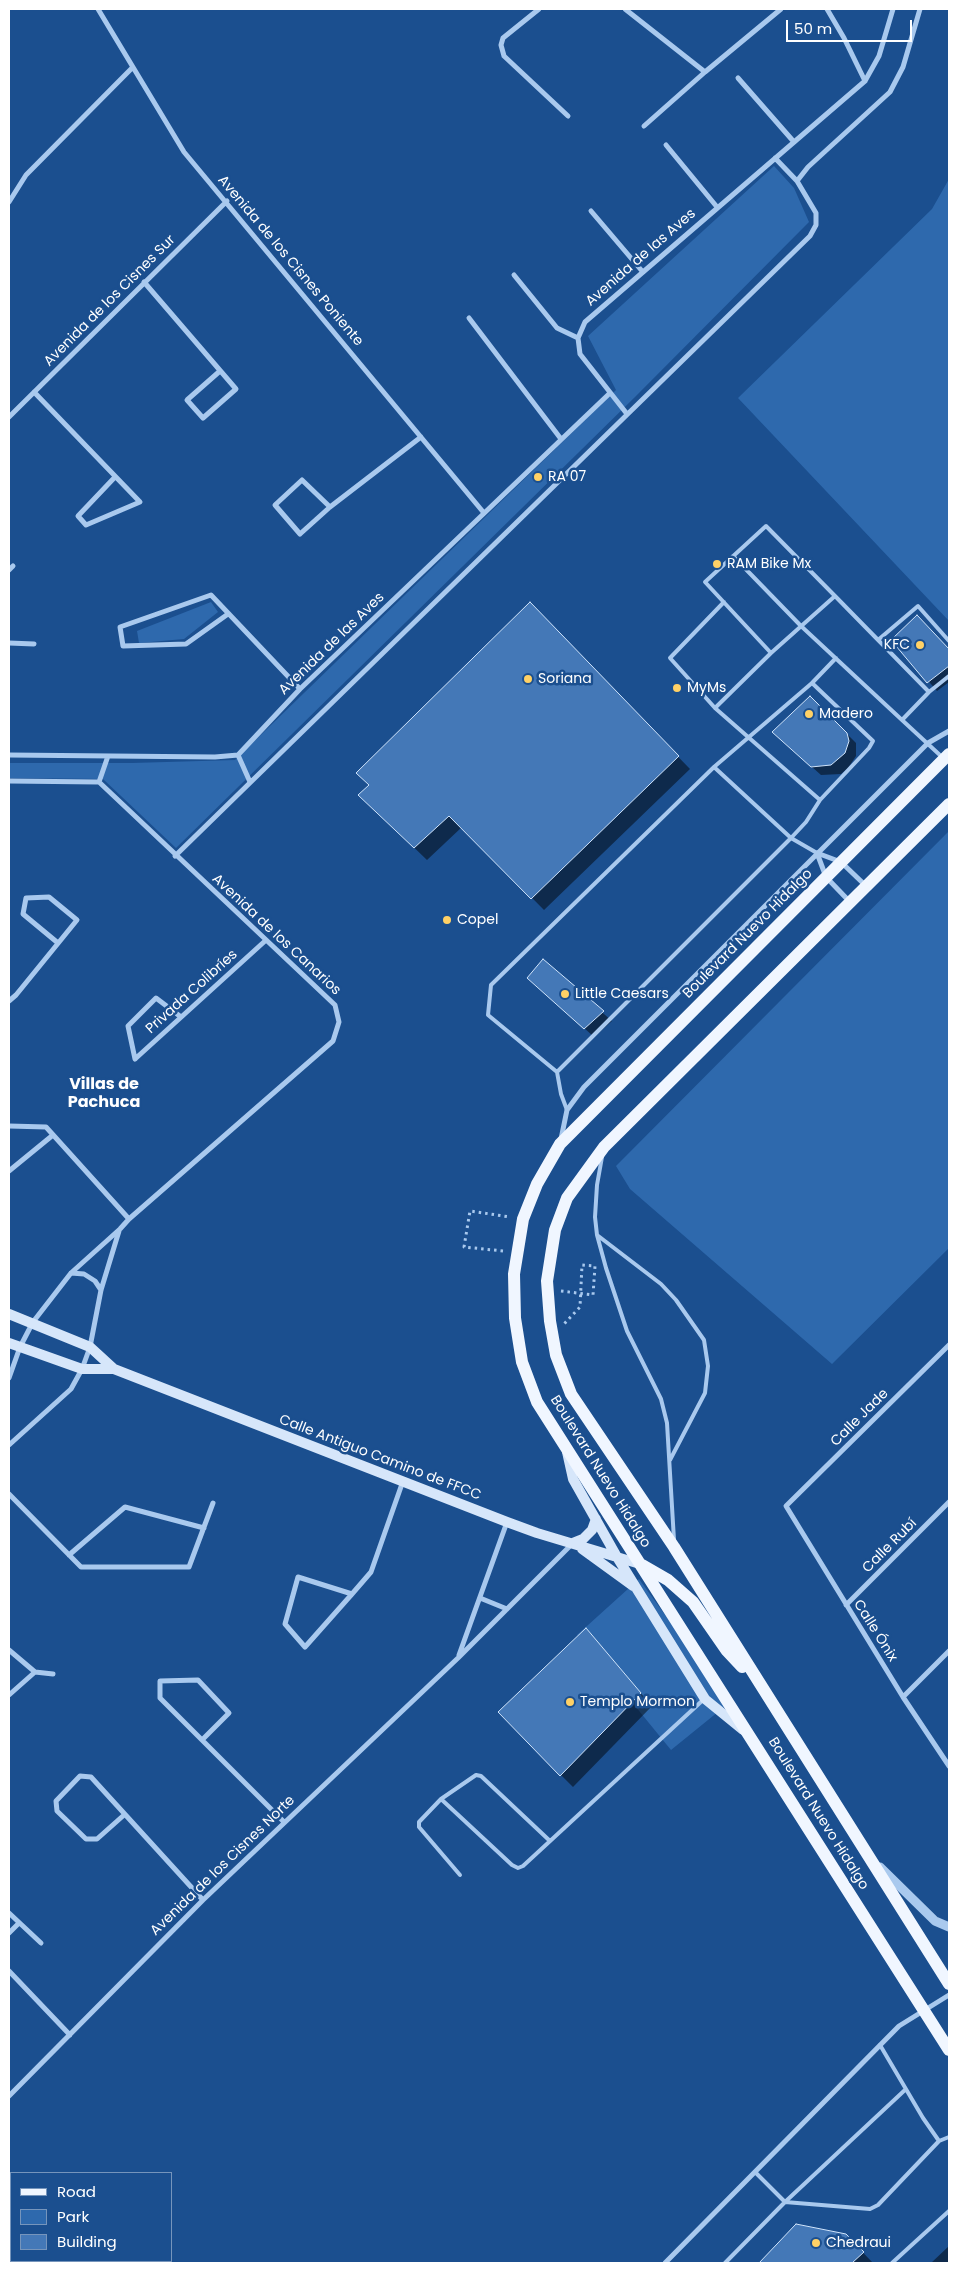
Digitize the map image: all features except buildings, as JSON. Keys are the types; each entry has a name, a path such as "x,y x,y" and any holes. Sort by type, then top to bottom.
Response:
{"main road":[{"name":"Boulevard Nuevo Hidalgo","path":"947,757 560,1144 537,1184 523,1219 514,1274 515,1318 522,1362 537,1402 949,2050"},
{"name":"Boulevard Nuevo Hidalgo","path":"949,804 604,1147 567,1198 555,1230 547,1281 550,1321 556,1355 571,1394 674,1547 949,1984"},
{"name":"Calle Antiguo Camino de FFCC","path":"9,1314 90,1346 114,1369"},
{"name":"Calle Antiguo Camino de FFCC","path":"9,1343 82,1368 114,1369 507,1522 640,1564"},
{"path":"566,1449 573,1479 617,1557 705,1699 751,1736"},
{"path":"573,1543 583,1539 592,1530 596,1519"},
{"path":"573,1543 638,1590"},
{"path":"640,1564 668,1580 693,1602 727,1651 760,1685"}],"street":[{"name":"Avenida de los Cisnes Poniente","path":"98,9 184,152 227,201 484,513"},
{"path":"539,9 503,38 501,45 504,56 568,116"},
{"path":"625,9 704,72"},
{"path":"644,126 704,72 781,9"},
{"path":"827,9 865,81"},
{"name":"Avenida de las Aves","path":"578,338 585,322 865,81 879,56 893,9"},
{"path":"797,181 808,167 890,92 903,67 920,9"},
{"path":"9,202 26,175 133,67"},
{"path":"738,78 794,142"},
{"path":"666,145 717,207"},
{"path":"175,856 810,236 816,224 816,213 797,181 775,158"},
{"name":"Avenida de los Cisnes Sur","path":"9,417 227,201"},
{"path":"591,211 642,271"},
{"path":"514,275 557,328 578,338 580,354 627,414"},
{"path":"144,282 236,389 203,418 187,400 220,371"},
{"path":"469,318 561,439"},
{"path":"34,392 140,502 86,525 78,516 115,477"},
{"name":"Avenida de las Aves","path":"238,755 300,690 610,393"},
{"path":"330,507 302,480 275,505 300,534 330,507 421,437"},
{"path":"228,614 186,644 123,646 120,627 211,595 300,690"},
{"path":"9,643 34,644"},
{"path":"560,1144 567,1110 584,1087 928,743 949,731"},
{"path":"9,755 214,757 238,755 250,782"},
{"path":"9,781 99,782 108,756"},
{"name":"Avenida de los Canarios","path":"9,1378 20,1347 32,1322 71,1272 120,1229 129,1218 333,1041 339,1022 335,1005 175,856 99,782"},
{"path":"818,853 841,862 866,887"},
{"path":"818,853 826,877 850,902"},
{"path":"9,1001 16,996 78,920 49,897 26,898 23,914 58,943"},
{"name":"Privada Colibríes","path":"181,1017 156,998 128,1026 135,1059 265,941"},
{"path":"9,1126 46,1127 129,1218"},
{"path":"9,1171 53,1135"},
{"name":"Avenida de los Canarios","path":"10,1443 71,1390 90,1346 101,1290 120,1229"},
{"path":"71,1272 84,1274 95,1281 101,1290"},
{"name":"Calle Jade","path":"786,1506 949,1345"},
{"path":"352,1594 298,1577 285,1624 305,1647 352,1594 371,1572 403,1481"},
{"path":"9,1494 81,1567 189,1566 213,1504"},
{"name":"Calle Rubí","path":"846,1605 949,1502"},
{"name":"Calle Ónix","path":"786,1506 903,1697 949,1766"},
{"path":"69,1555 125,1507 204,1528"},
{"name":"Avenida de los Cisnes Norte","path":"458,1658 507,1522"},
{"name":"Avenida de los Cisnes Norte","path":"9,2096 203,1900 458,1658 573,1543"},
{"path":"480,1598 507,1609"},
{"path":"9,1650 35,1672 53,1674"},
{"path":"903,1697 949,1651"},
{"path":"9,1695 35,1672"},
{"path":"203,1739 229,1713 198,1680 160,1681 160,1698 284,1822"},
{"path":"124,1815 97,1839 86,1839 57,1811 56,1801 80,1776 91,1777 203,1900"},
{"path":"865,1853 935,1921 949,1927"},
{"path":"9,1913 41,1943"},
{"path":"9,1934 19,1923"},
{"path":"9,1971 70,2035"},
{"path":"665,2263 899,2026 949,1995"}],"lane":[{"path":"772,653 705,582 766,526 929,692"},
{"path":"733,556 801,626 902,720 947,757"},
{"path":"715,708 835,596"},
{"path":"724,602 670,658 715,708 820,800"},
{"path":"878,640 918,606 949,641"},
{"path":"567,1110 561,1094 557,1072 488,1015 492,985 714,767 812,682 836,658"},
{"path":"902,720 929,692 949,676"},
{"path":"557,1072 791,838 806,822 820,800 869,748 873,741 812,682"},
{"path":"714,767 791,838 818,853"},
{"path":"604,1147 597,1185 595,1217 597,1235 627,1331 662,1399 667,1423 674,1547"},
{"path":"597,1235 661,1284 676,1300 704,1340 708,1366 705,1393 669,1462"},
{"path":"441,1799 512,1865 518,1868 523,1866 705,1699"},
{"path":"460,1875 419,1827 421,1818 441,1799 470,1777 481,1776 550,1841"},
{"path":"880,2045 939,2141"},
{"path":"725,2263 784,2202 906,2089"},
{"path":"755,2172 784,2202 870,2209 878,2205 939,2141 949,2137"},
{"path":"892,2263 949,2211"}],"path":[{"path":"464,1247 470,1211 523,1219"},
{"path":"580,1307 582,1266 595,1266 593,1295"}],"green space":[{"path":"774,166 794,188 809,222 635,397 176,848 103,779 9,778 9,763 132,763 235,760 616,390 588,336"},
{"path":"949,179 949,621 738,398 932,209"},
{"path":"211,602 218,612 184,639 139,643 137,631"},
{"path":"949,831 949,1248 832,1364 630,1189 616,1166"},
{"path":"639,1579 729,1703 671,1750 577,1635"}],"place":[{"name":"RA 07","path":"538,477"},
{"name":"RAM Bike Mx","path":"717,564"},
{"name":"KFC","path":"920,645"},
{"name":"Soriana","path":"528,679"},
{"name":"MyMs","path":"677,688"},
{"name":"Madero","path":"809,714"},
{"name":"Copel","path":"447,920"},
{"name":"Little Caesars","path":"565,994"},
{"name":"Templo Mormon","path":"570,1702"},
{"name":"Chedraui","path":"816,2243"}],"district":[{"name":"Villas de Pachuca","path":"104,1094"}]}
